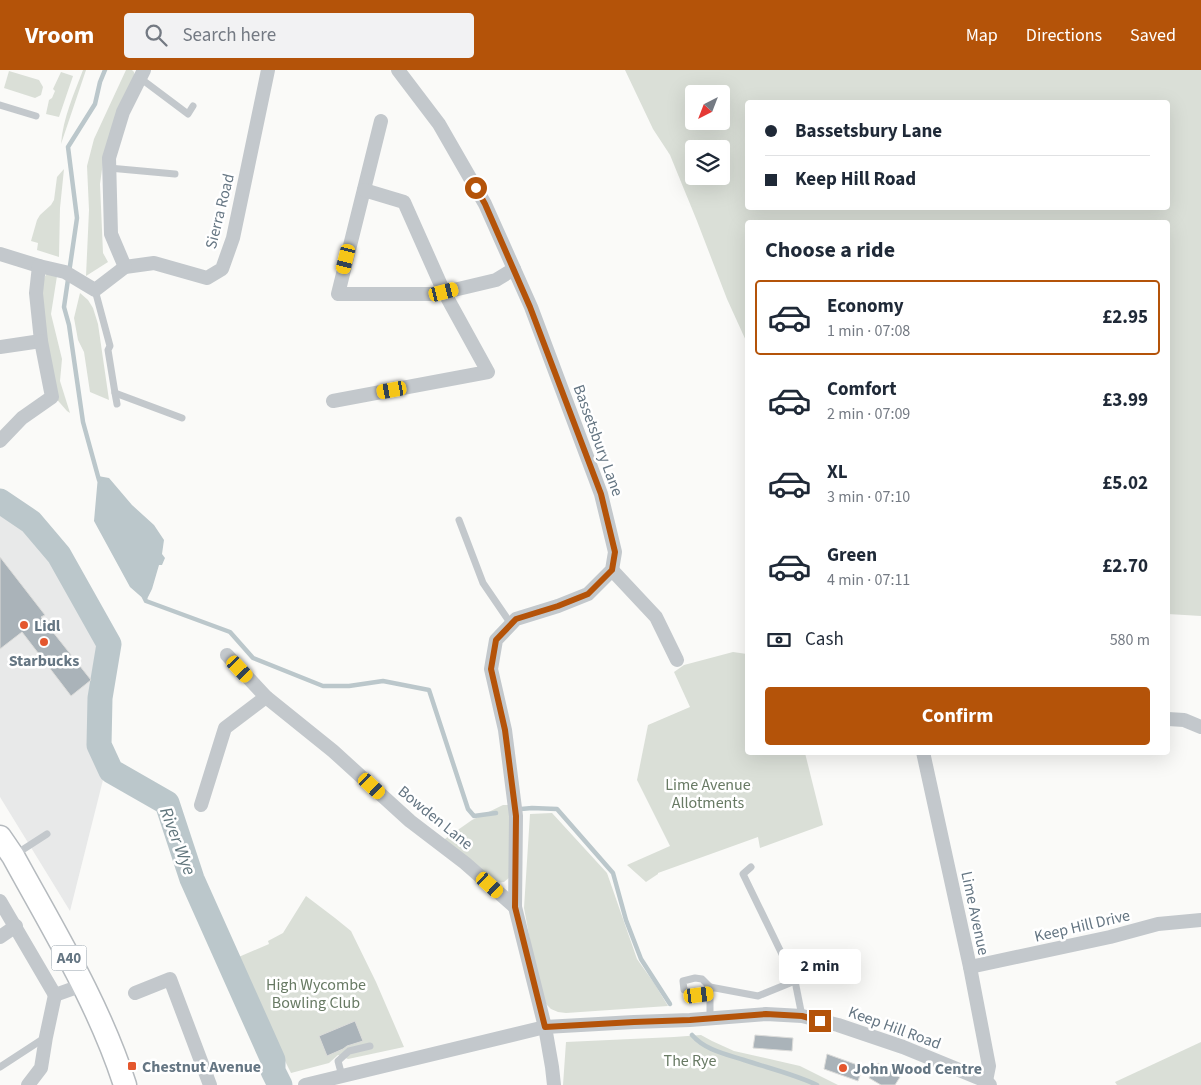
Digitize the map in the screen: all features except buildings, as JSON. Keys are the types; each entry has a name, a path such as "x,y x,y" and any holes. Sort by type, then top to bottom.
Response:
{"main road":[{"name":"A40","path":"0,837 13,856 91,1000 117,1059 125,1085"}],"street":[{"name":"Sierra Road","path":"89,287 125,267 154,263 207,278 222,269 233,238 268,70"},
{"name":"Bassetsbury Lane","path":"398,70 439,124 485,204 514,269 601,494 615,552 612,570"},
{"path":"125,267 111,234 109,158 123,112 142,74"},
{"path":"381,122 338,294 438,294 496,280 514,269"},
{"path":"333,400 488,372 444,292 404,202 364,190"},
{"path":"0,254 65,272 89,287"},
{"path":"0,441 22,418 52,397 36,293 39,266"},
{"path":"0,347 42,341"},
{"path":"554,1085 545,1027 515,907 516,816 505,730 491,669 496,640 516,619 588,594 612,570 656,617 677,660"},
{"name":"Bowden Lane","path":"227,655 266,697 333,751 410,821 465,863 515,907"},
{"path":"201,805 225,728 266,697"},
{"path":"1170,719 1184,720 1201,728"},
{"name":"Lime Avenue","path":"924,755 970,967 989,1066 988,1083"},
{"path":"0,901 55,995 41,1068 28,1085"},
{"name":"Keep Hill Drive","path":"970,967 1110,937 1158,924 1201,920"},
{"path":"0,937 16,926"},
{"path":"135,993 170,979 210,1085"},
{"path":"55,995 83,985"},
{"name":"Keep Hill Road","path":"545,1027 766,1014 802,1016 838,1025 903,1047 988,1083"},
{"path":"305,1085 545,1027"}],"lane":[{"path":"142,74 188,114 193,106"},
{"path":"0,105 36,116"},
{"path":"109,168 175,174"},
{"path":"89,287 110,346 108,350 117,404"},
{"path":"115,393 182,418"},
{"path":"459,520 483,583 511,624"},
{"path":"13,856 47,834"},
{"path":"751,867 743,874 796,981 802,1016"},
{"path":"710,1018 710,991 758,996 796,981"},
{"path":"0,1067 46,1037"},
{"path":"342,1076 338,1061 349,1051 370,1046"}],"shaded area":[{"path":"98,476 109,478 132,505 154,525 164,540 162,554 165,558 162,565 159,565 152,589 146,601 130,587 94,521"},
{"path":"0,504 20,518 43,539 57,558 88,612 91,626 99,640 101,653 90,707 89,746 95,762 105,772 70,911 0,797"}],"green space":[{"path":"83,70 86,70 61,144 66,115"},
{"path":"126,70 132,70 135,77 104,155 100,184 103,253 108,262 86,276 89,210 87,166 94,139"},
{"path":"625,70 1201,70 1201,616 1170,614 1170,220 745,220 745,339 727,299 670,155 653,129"},
{"path":"9,71 39,80 43,87 41,95 35,98 4,88"},
{"path":"61,72 73,76 59,117 46,114 49,100 55,91 53,89"},
{"path":"64,169 60,208 59,257 37,250 38,243 31,241 37,220 54,200 57,177"},
{"path":"48,273 57,276 51,314 62,359 60,381 70,413 53,395 39,292"},
{"path":"80,293 93,308 98,324 109,400 90,392 84,352 78,340 74,318"},
{"name":"Lime Avenue Allotments","path":"733,652 745,654 745,755 806,755 823,825 760,848 758,837 658,873 646,882 627,865 670,846 637,780 648,725 690,707 674,672 684,665"},
{"path":"503,805 511,805 510,877 504,882 496,883 442,841 472,820"},
{"path":"552,813 607,873 637,959 668,1006 566,1013 551,1009 546,1004 535,967 524,908 530,814"},
{"name":"High Wycombe Bowling Club","path":"306,896 351,931 376,982 404,1047 348,1059 338,1055 329,1063 291,1073 234,959 269,944 268,941 283,933"},
{"name":"The Rye","path":"701,1035 734,1051 800,1066 838,1085 563,1085 566,1042"},
{"path":"1201,1042 1201,1085 1117,1085 1115,1082"}],"waterway":[{"path":"99,480 83,422 69,325 64,307 77,218 68,147 95,104 105,70"},
{"name":"River Wye","path":"0,501 31,522 59,555 109,644 100,698 99,745 111,771 167,803 192,879 273,1060 273,1071 280,1085"},
{"path":"144,597 146,601 230,632 253,658 323,686 349,686 383,681 429,690 468,809 474,816 496,813"},
{"path":"521,809 557,809 613,873 626,920 641,959 670,1004"},
{"path":"692,1035 716,1051 790,1074 817,1085"}],"place":[{"name":"Lidl","path":"24,625"},
{"name":"Starbucks","path":"44,642"},
{"name":"Chestnut Avenue","path":"132,1066"},
{"name":"John Wood Centre","path":"843,1068"}],"route":[{"path":"476,188 485,204 530,307 601,494 615,552 612,570 588,594 516,619 496,640 491,669 505,730 516,816 515,907 545,1027 690,1020 766,1014 802,1016 820,1021"}]}
